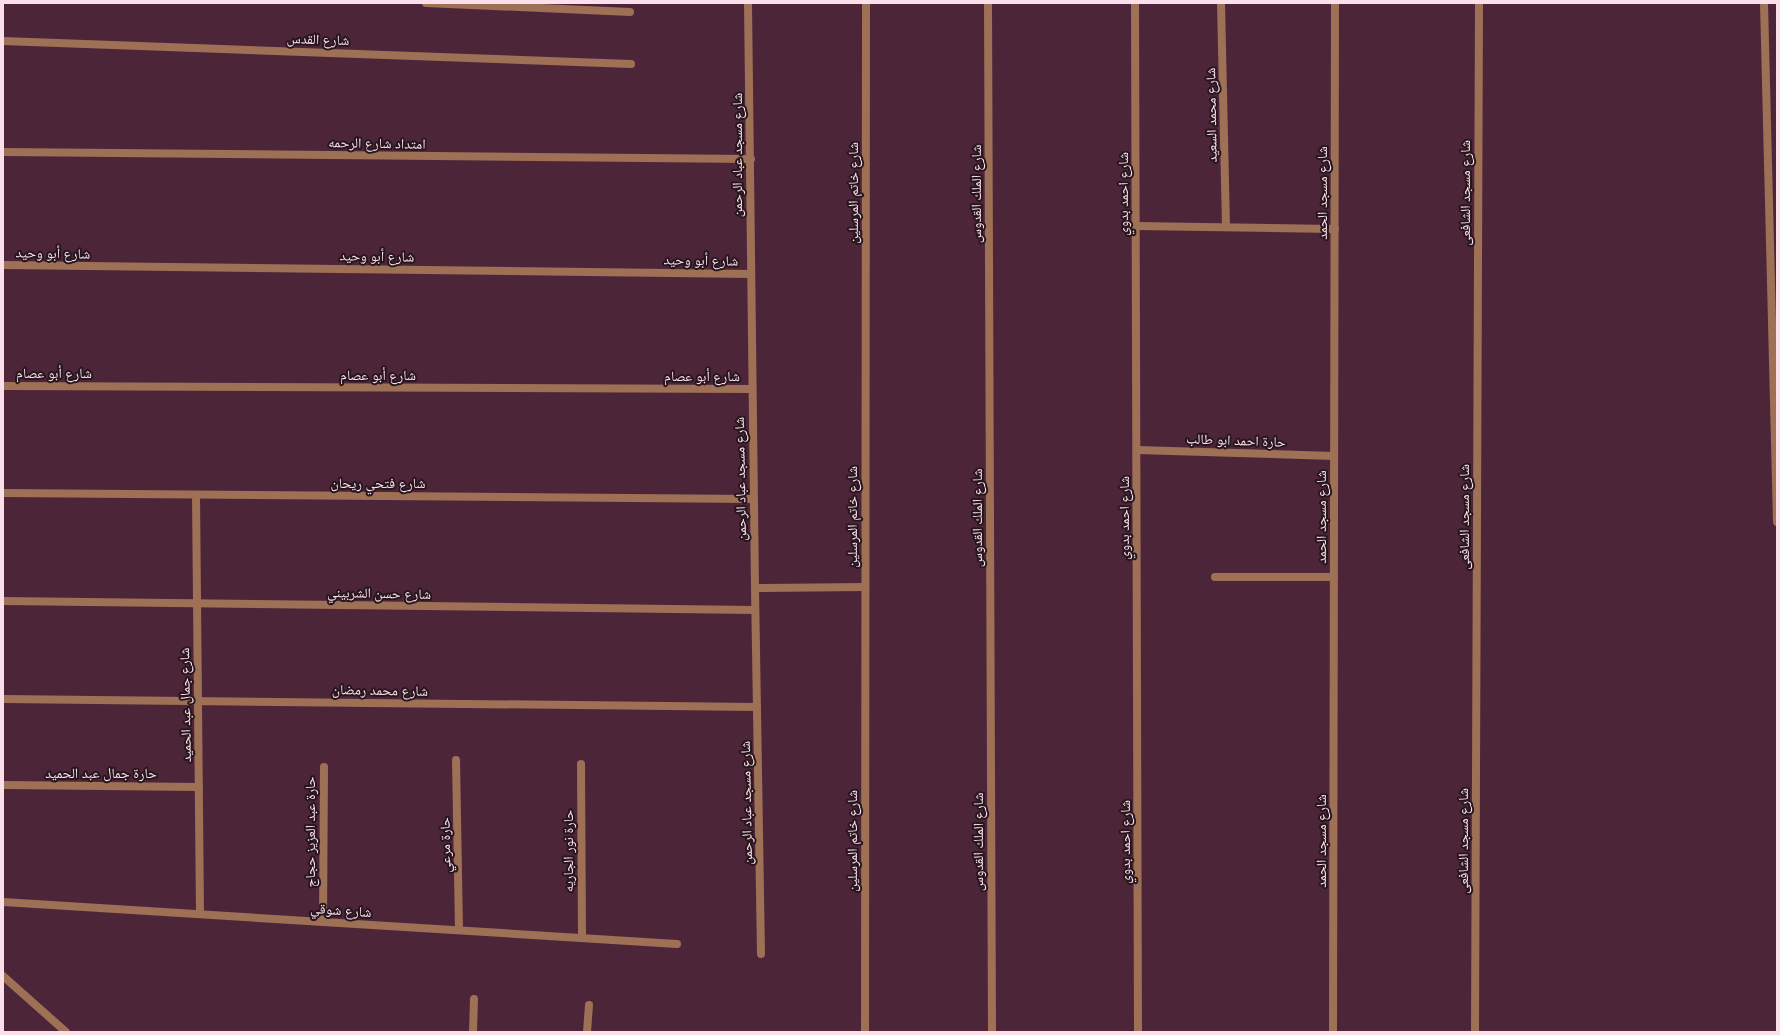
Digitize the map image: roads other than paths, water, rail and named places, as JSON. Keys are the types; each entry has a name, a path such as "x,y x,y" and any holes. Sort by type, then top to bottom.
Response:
{"street":[{"path":"428,3 630,12"},
{"name":"شارع مسجد عباد الرحمن","path":"748,3 751,159 750,274 753,499 761,954"},
{"name":"شارع خاتم المرسلين","path":"865,1032 866,3"},
{"name":"شارع الملك القدوس","path":"988,3 992,1032"},
{"name":"شارع احمد بدوي","path":"1135,3 1138,1032"},
{"name":"شارع محمد السعيد","path":"1221,3 1226,227"},
{"name":"شارع مسجد الحمد","path":"1333,1032 1335,3"},
{"name":"شارع مسجد الشافعى","path":"1475,1032 1479,3"},
{"path":"1764,3 1777,522"},
{"name":"شارع القدس","path":"3,41 631,64"},
{"name":"امتداد شارع الرحمه","path":"3,152 751,159"},
{"path":"1136,226 1335,228"},
{"name":"شارع أبو وحيد","path":"3,265 750,274"},
{"name":"شارع أبو عصام","path":"3,386 752,389"},
{"name":"حارة احمد ابو طالب","path":"1137,450 1334,456"},
{"name":"شارع فتحي ريحان","path":"3,493 753,499"},
{"name":"شارع جمال عبد الحميد","path":"196,495 200,914"},
{"path":"1215,577 1334,577"},
{"path":"755,588 865,587"},
{"name":"شارع حسن الشربيني","path":"3,601 755,610"},
{"name":"شارع محمد رمضان","path":"3,699 757,707"},
{"name":"حارة مرعي","path":"456,760 459,930"},
{"name":"حارة نور الجاريه","path":"581,764 582,938"},
{"name":"حارة عبد العزيز حجاج","path":"323,922 324,767"},
{"name":"حارة جمال عبد الحميد","path":"3,785 198,787"},
{"name":"شارع شوقي","path":"3,902 677,944"},
{"path":"3,976 66,1032"},
{"path":"473,1032 474,999"},
{"path":"587,1032 589,1006"}]}
